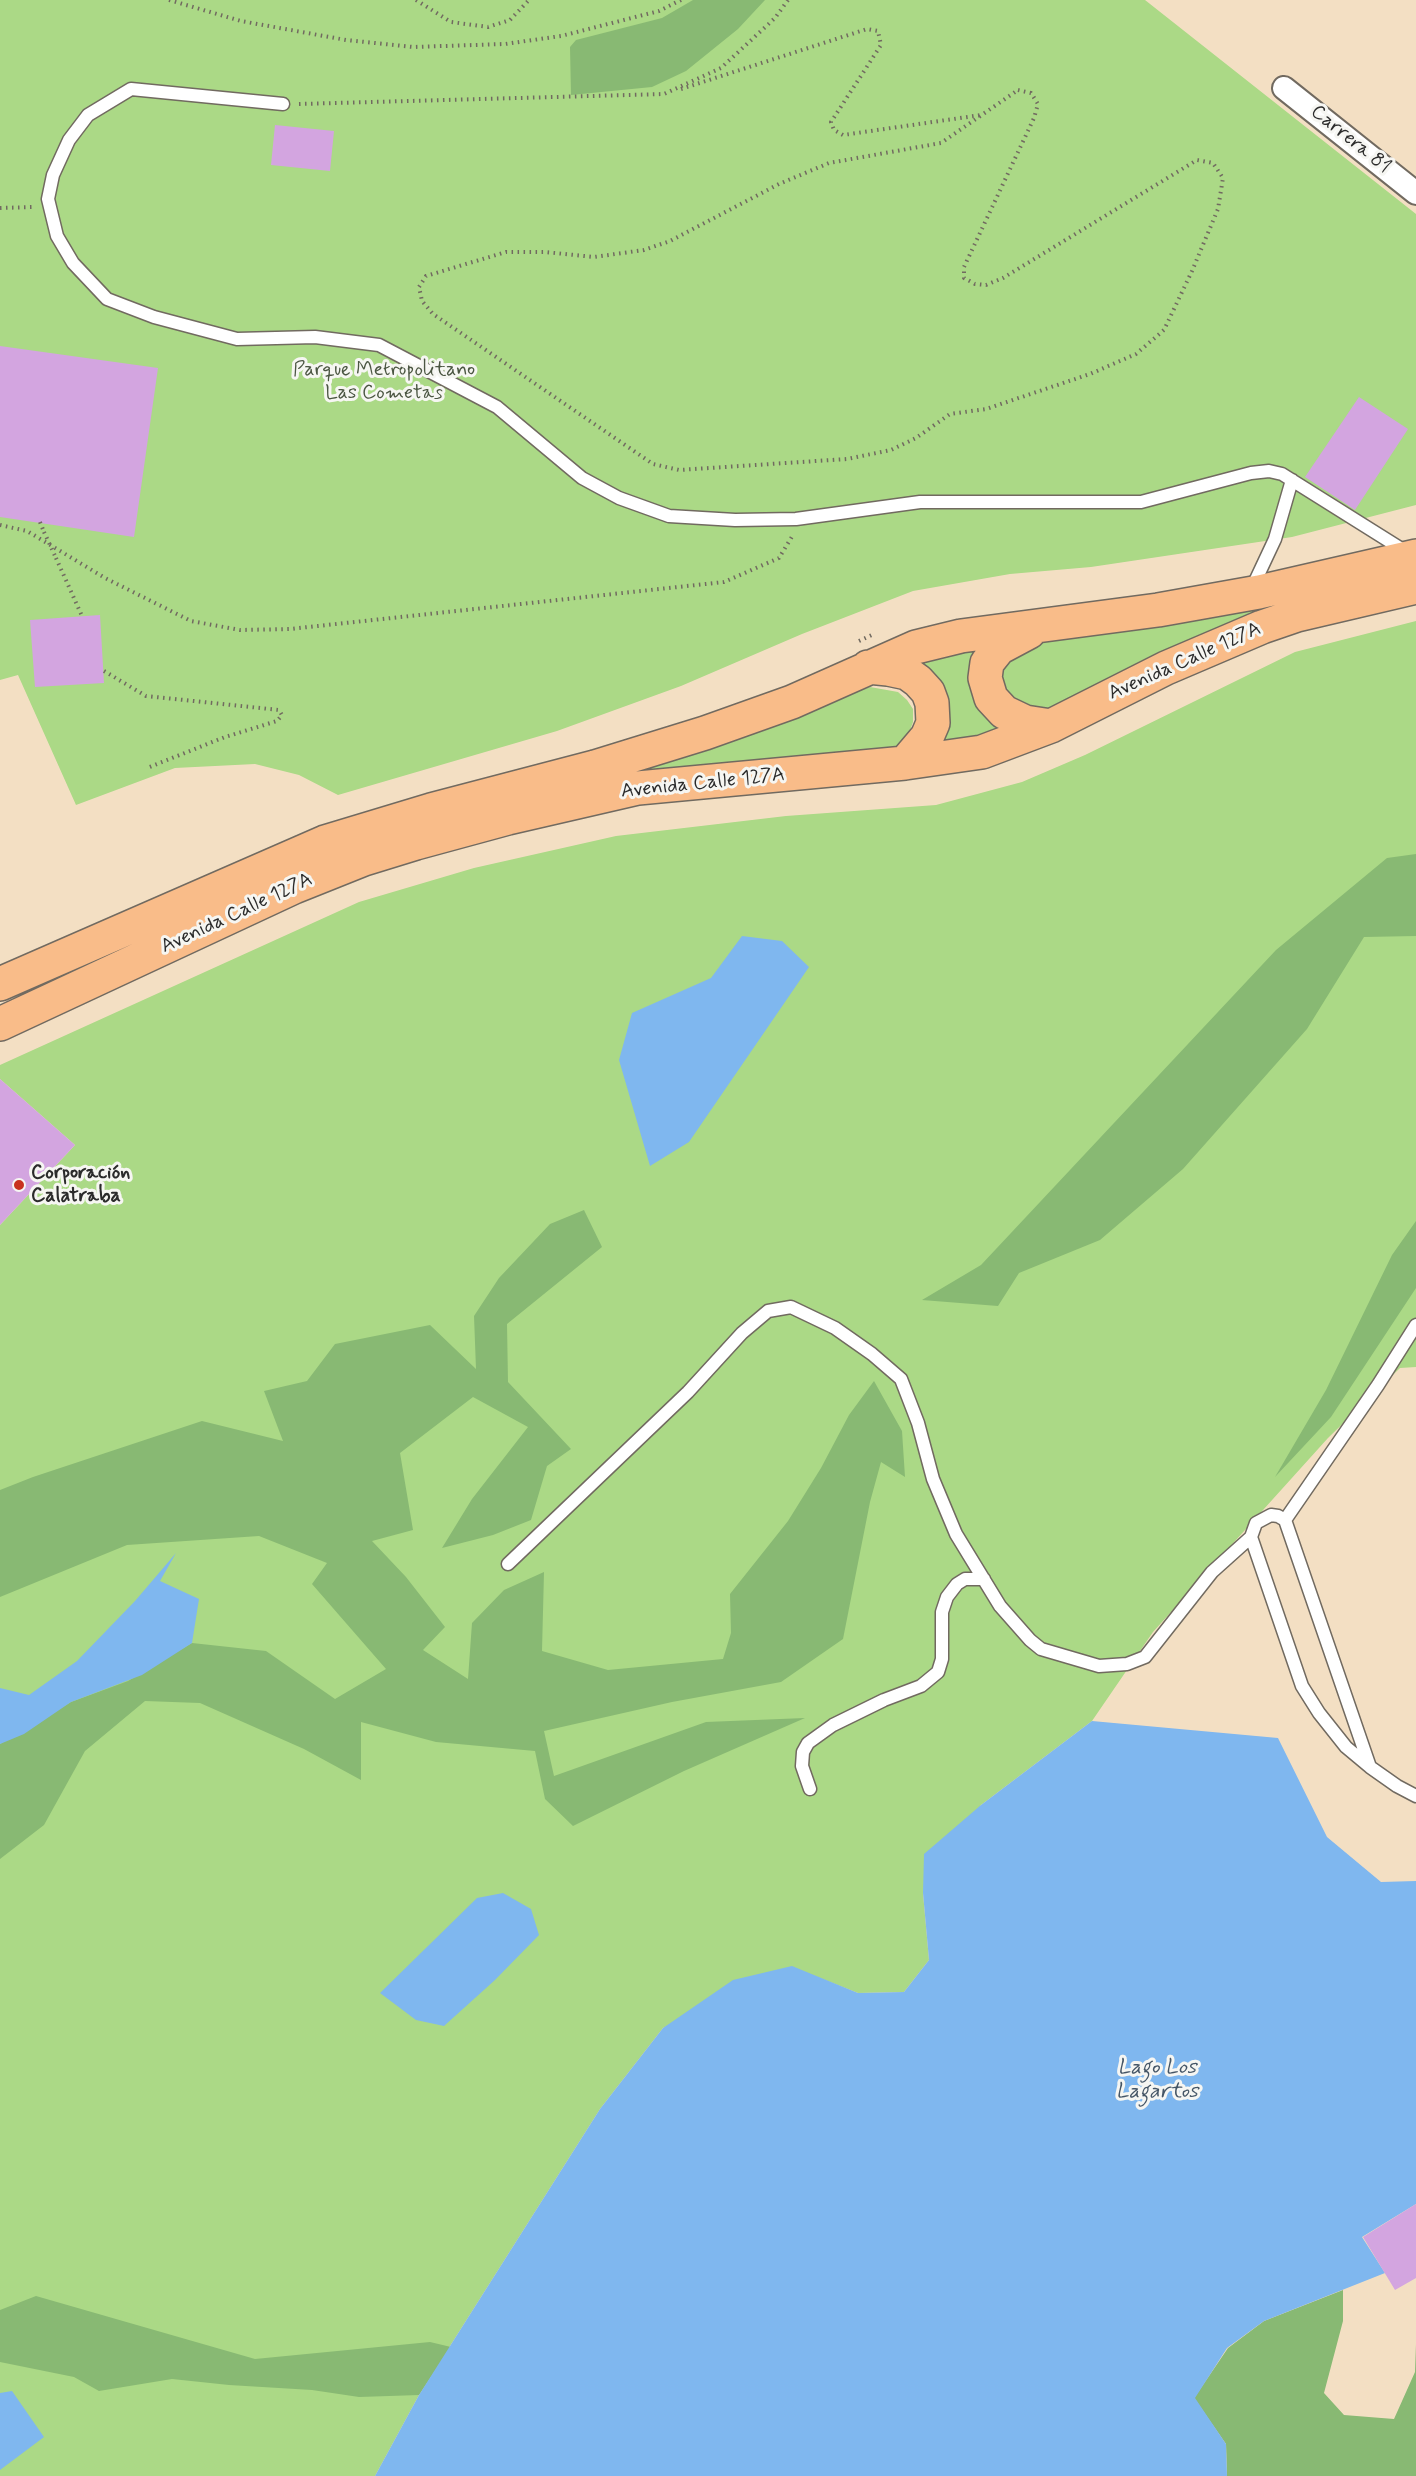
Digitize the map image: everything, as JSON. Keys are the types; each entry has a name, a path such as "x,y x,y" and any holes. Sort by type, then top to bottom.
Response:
{"main road":[{"name":"Avenida Calle 127A","path":"0,984 326,842 705,733 792,702 900,652 941,640 1158,610 1415,567"},
{"name":"Avenida Calle 127A","path":"0,1024 294,887 364,859 508,818 638,788 905,763 982,752 1051,726 1166,668 1262,627 1415,567"},
{"path":"1042,627 1017,637 999,648 987,663 985,678 991,698 1004,712 1025,722 1051,726"},
{"path":"868,667 907,673 928,692 932,703 933,723 927,737 905,763"}],"street":[{"name":"Carrera 81","path":"1284,88 1416,193"}],"lane":[{"path":"283,104 131,89 88,115 69,140 53,175 48,199 57,236 73,263 106,298 154,317 237,339 315,337 379,345 497,407 582,478 619,498 669,516 735,520 796,519 920,502 1141,502 1251,473 1269,471 1282,474 1292,480 1415,567"},
{"path":"1249,594 1275,540 1292,480"},
{"path":"508,1564 688,1392 742,1333 768,1311 791,1307 835,1328 872,1354 901,1379 918,1423 933,1479 956,1534 1000,1606 1030,1640 1041,1648 1099,1666 1127,1664 1145,1658 1212,1572 1251,1537"},
{"path":"1285,1520 1378,1385 1416,1325"},
{"path":"1370,1767 1285,1520 1278,1515 1263,1519 1253,1528 1251,1537 1302,1686 1319,1713 1346,1747 1370,1767 1416,1796"},
{"path":"810,1789 802,1766 802,1752 808,1743 833,1725 884,1700 921,1686 938,1672 942,1659 942,1612 946,1597 957,1584 965,1579 984,1579"}],"path":[{"path":"169,0 241,21 346,40 413,47 505,44 565,35 659,11 681,0"},
{"path":"416,0 451,22 488,27 510,20 529,0"},
{"path":"664,94 721,68 775,18 788,0"},
{"path":"283,104 664,94 867,29 878,31 881,45 831,122 834,130 843,135 981,115 1018,90 1031,93 1038,104 1034,118 964,267 964,278 975,284 986,285 1003,279 1197,160 1213,163 1223,178 1218,209 1164,330 1136,354 1090,374 986,410 950,414 916,438 891,450 847,459 679,470 653,464 433,314 422,301 419,287 426,276 506,252 544,252 594,257 644,249 670,241 779,184 829,163 941,143 981,115"},
{"path":"0,208 50,206"},
{"path":"0,525 27,531 105,578 191,621 240,630 290,629 724,582 779,558 792,538 796,519"},
{"path":"40,522 82,616"},
{"path":"104,671 146,696 279,710 282,715 278,721 225,736 147,768"}],"green space":[{"name":"Parque Metropolitano Las Cometas","path":"0,0 1145,0 1416,214 1416,505 1292,537 1091,567 1010,574 913,591 802,634 681,686 557,731 338,795 299,775 255,764 175,768 76,805 18,675 0,680"},
{"path":"693,0 765,0 738,29 686,71 652,87 571,95 570,47 576,40 662,18"},
{"path":"1416,571 1050,712 1017,708 999,685 1004,658 1033,639"},
{"path":"1416,621 1416,1367 1400,1368 1328,1438 1153,1632 1092,1721 981,1805 923,1893 929,1960 904,1992 858,1993 792,1967 663,2028 600,2109 419,2395 375,2476 0,2476 0,1225 75,1145 0,1079 0,1065 359,902 474,868 616,836 786,816 936,805 1022,782 1085,755 1295,652"},
{"path":"989,644 1014,731 930,750 908,663"},
{"path":"870,687 898,692 913,709 913,722 909,733 902,743 891,750 389,835 647,766"},
{"path":"1416,854 1416,936 1364,937 1307,1029 1183,1169 1100,1240 1019,1273 998,1306 922,1300 981,1265 1276,950 1387,858"},
{"path":"584,1210 602,1247 507,1324 508,1382 571,1449 547,1466 531,1520 493,1535 442,1548 472,1499 528,1427 473,1397 400,1453 413,1530 372,1541 406,1577 445,1627 423,1650 468,1679 472,1623 504,1590 544,1572 542,1651 608,1670 723,1659 731,1633 730,1594 788,1521 821,1468 849,1415 874,1381 902,1431 905,1477 881,1462 870,1502 843,1639 781,1682 672,1702 544,1731 554,1776 706,1722 805,1718 684,1771 573,1826 545,1799 535,1751 436,1742 361,1722 361,1780 304,1749 200,1703 145,1701 85,1751 44,1825 0,1859 0,1744 71,1702 128,1681 192,1643 266,1651 335,1699 386,1669 312,1584 327,1563 259,1536 127,1545 0,1597 0,1490 202,1421 283,1441 264,1391 307,1381 335,1344 430,1325 476,1369 474,1316 499,1278 550,1224"},
{"path":"1416,1221 1416,1288 1331,1417 1275,1477 1326,1390 1392,1255"},
{"path":"1343,2290 1343,2321 1324,2393 1344,2415 1394,2419 1415,2372 1416,2344 1416,2476 1227,2476 1226,2444 1194,2398 1228,2348 1264,2321"},
{"path":"36,2296 255,2359 430,2342 451,2347 419,2395 359,2397 312,2390 172,2379 99,2391 74,2377 0,2362 0,2310"}],"water":[{"path":"742,936 782,941 809,967 689,1142 650,1166 619,1060 632,1013 711,978"},
{"path":"176,1553 160,1581 199,1599 192,1643 142,1675 71,1702 24,1734 0,1744 0,1688 29,1695 77,1661 135,1601"},
{"name":"Lago Los Lagartos","path":"1092,1721 1278,1738 1327,1837 1381,1882 1416,1881 1416,2204 1362,2237 1385,2273 1264,2321 1227,2348 1195,2398 1226,2444 1227,2476 375,2476 419,2395 600,2109 663,2028 733,1980 792,1966 858,1993 904,1992 929,1960 923,1893 924,1854 981,1805"},
{"path":"503,1893 531,1909 539,1935 495,1980 444,2026 416,2020 380,1993 477,1898"},
{"path":"12,2391 44,2437 0,2470 0,2393"}],"building":[{"path":"275,125 334,131 330,171 271,165"},
{"path":"0,346 158,368 134,537 0,517"},
{"path":"1359,397 1408,429 1355,510 1305,477"},
{"path":"100,615 104,683 35,687 30,620"},
{"name":"Corporación Calatraba","path":"0,1079 75,1145 0,1225"},
{"path":"1416,2204 1416,2278 1395,2290 1363,2237"}],"place":[{"name":"Corporación Calatraba","path":"19,1185"}]}
